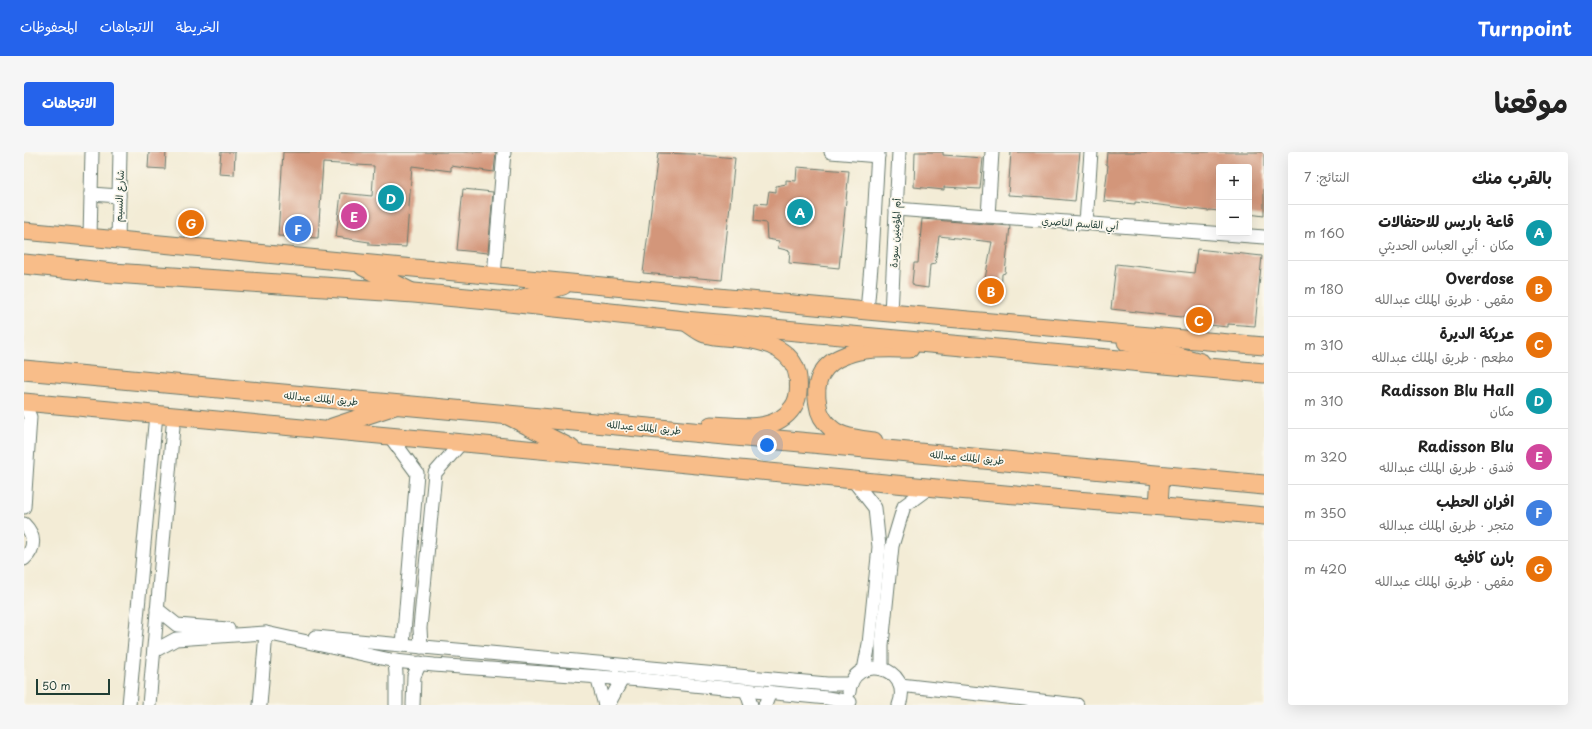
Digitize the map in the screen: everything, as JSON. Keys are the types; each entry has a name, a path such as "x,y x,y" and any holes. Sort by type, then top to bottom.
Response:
{"highway":[{"path":"24,264 113,273 509,302 684,321 1264,373"},
{"name":"طريق الملك عبدالله","path":"24,370 1264,485"}],"main road":[{"path":"24,231 867,311 1264,346"},
{"path":"354,262 414,294"},
{"path":"24,272 113,273"},
{"path":"509,302 573,283"},
{"path":"665,429 693,425 752,427 770,425 783,418 793,407 798,395 797,368 790,358 779,349 746,339 704,334 684,321"},
{"path":"1082,330 1228,369"},
{"path":"930,454 919,446 905,443 860,439 841,435 830,428 822,418 816,394 817,383 827,367 847,354 875,350 913,350 938,344"},
{"path":"24,364 86,376"},
{"path":"24,402 581,453 852,480 1264,516"},
{"path":"324,429 399,405"},
{"path":"506,415 581,453"},
{"path":"1158,506 1160,475"}],"street":[{"path":"90,237 92,152"},
{"name":"شارع النسيم","path":"118,240 120,152"},
{"path":"494,276 504,152"},
{"path":"831,152 878,154 867,311"},
{"name":"أم المؤمنين سودة","path":"891,313 899,152"},
{"path":"988,216 992,152"},
{"path":"1086,223 1091,152"},
{"path":"91,194 119,196"},
{"name":"أبي القاسم الناصري","path":"896,209 1264,237"},
{"path":"24,402 30,417 24,507"},
{"path":"129,705 156,414"},
{"path":"149,705 174,415"},
{"path":"389,435 417,473 403,645"},
{"path":"421,647 420,628 435,473 462,442"},
{"path":"852,480 875,508 879,547 869,644 864,670"},
{"path":"882,669 882,645 892,546 904,506 930,487"},
{"path":"24,524 32,536 33,543 31,550 24,559"},
{"path":"157,609 177,625 827,684 851,684"},
{"path":"154,651 176,639 266,633 394,661 770,692 827,698 851,704 849,690 854,678 864,670 876,668 882,669 893,675 900,685 902,705"},
{"path":"260,705 266,633"},
{"path":"394,661 396,674 396,705"},
{"path":"413,705 414,676 420,663"},
{"path":"597,677 605,705"},
{"path":"608,705 622,679"},
{"path":"900,685 1077,705"},
{"path":"746,690 751,705"},
{"path":"765,705 770,692"}],"building":[{"path":"149,152 166,152 165,169 148,168"},
{"path":"221,152 235,152 234,175 219,174"},
{"path":"283,152 496,152 494,172 451,166 451,171 412,166 406,247 369,245 369,242 336,237 341,193 372,196 374,166 323,163 318,238 278,236"},
{"path":"915,152 943,152 943,155 983,158 980,189 944,187 944,190 914,187"},
{"path":"1011,152 1080,152 1075,201 1044,197 1008,195"},
{"path":"1107,152 1264,152 1264,216 1252,214 1252,164 1216,164 1216,211 1209,211 1135,202 1135,204 1104,201 1108,165 1106,164"},
{"path":"658,153 693,154 735,158 722,280 643,273"},
{"path":"797,167 849,171 839,268 789,263 790,251 778,248 779,241 767,239 766,223 754,221 755,203 767,204 769,191 776,192 776,186 786,184 786,180 796,181"},
{"path":"463,189 493,192 488,253 457,250"},
{"path":"922,219 1010,226 1005,273 1002,274 1001,297 982,294 992,242 939,236 935,264 930,265 928,288 914,286 912,283 914,263 918,263"},
{"path":"1197,249 1262,256 1255,326 1228,324 1228,327 1189,323 1190,318 1111,309 1116,264 1194,273"}],"place":[{"name":"Radisson Blu Hall","path":"391,198"},
{"name":"قاعة باريس للاحتفالات","path":"800,212"},
{"name":"Radisson Blu","path":"354,216"},
{"name":"بارن كافيه","path":"191,223"},
{"name":"افران الحطب","path":"298,229"},
{"name":"Overdose","path":"991,291"},
{"name":"عريكة الديرة","path":"1199,320"}]}
